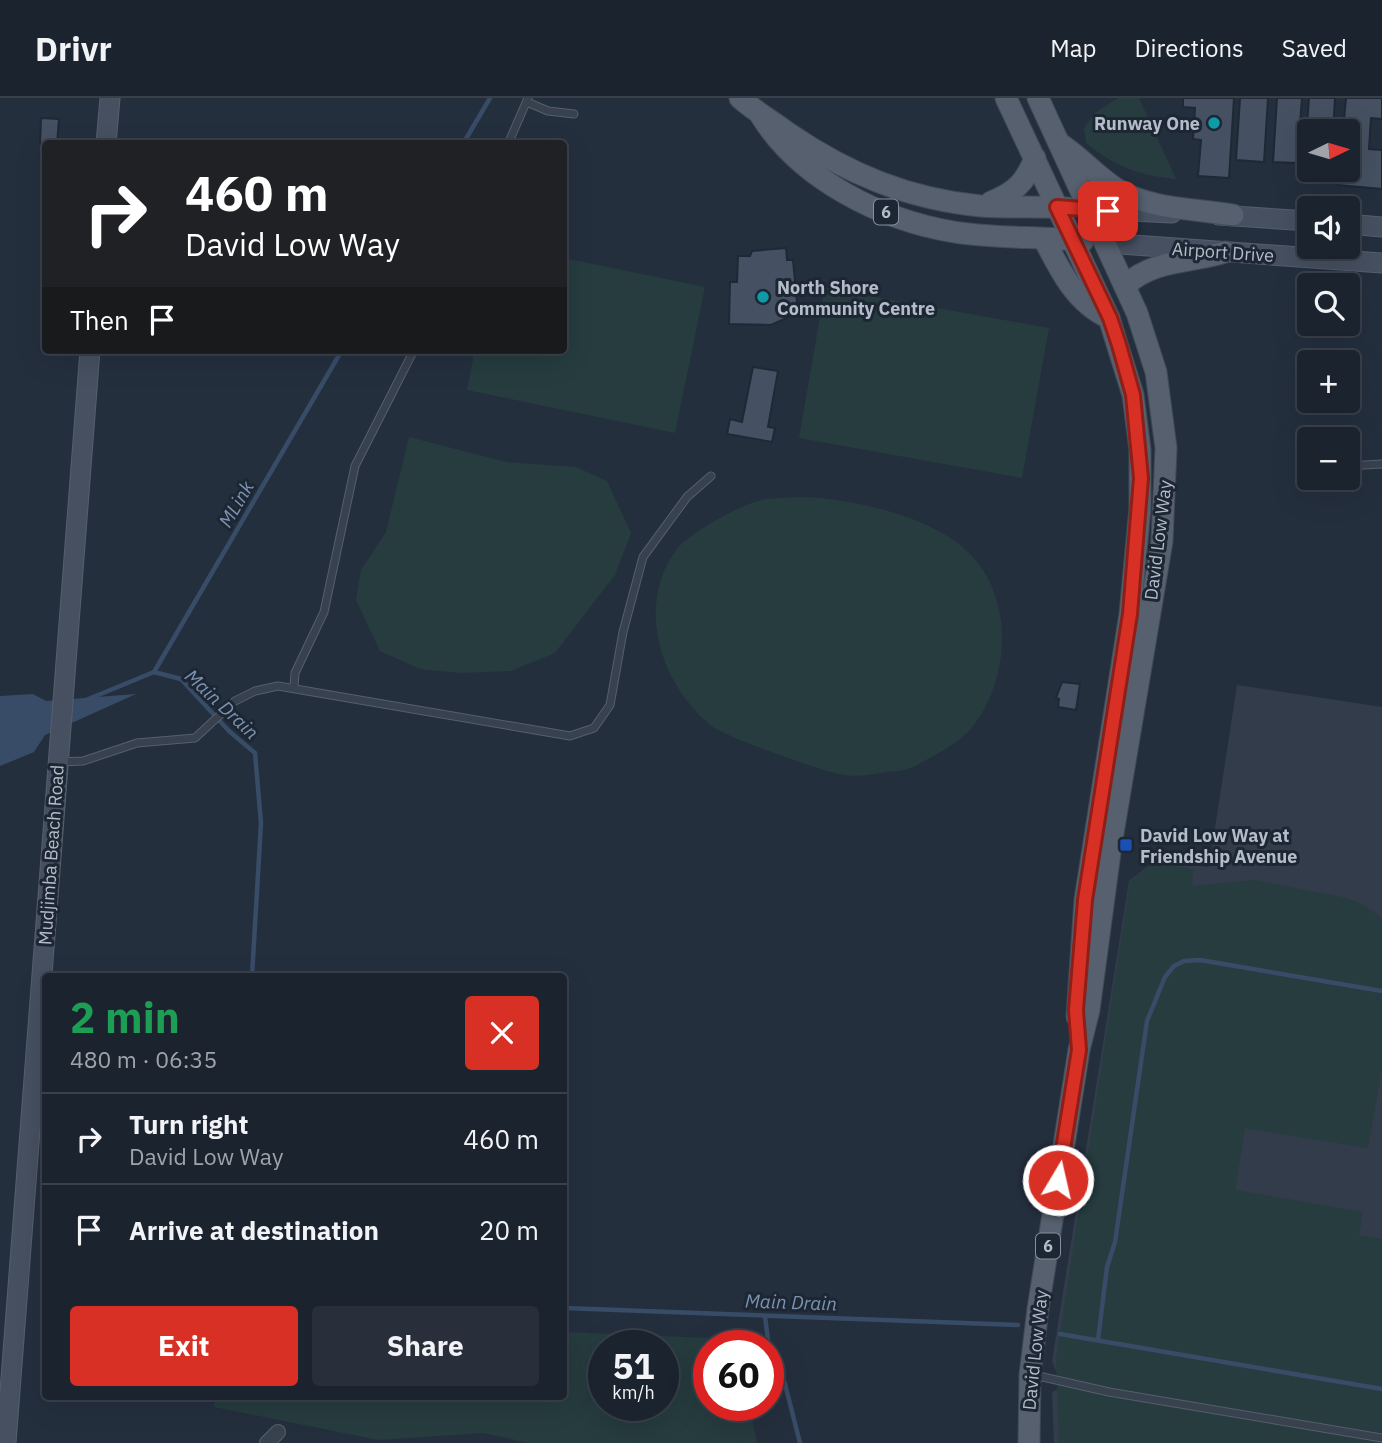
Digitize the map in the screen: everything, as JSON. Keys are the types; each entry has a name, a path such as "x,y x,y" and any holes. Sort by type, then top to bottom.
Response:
{"main road":[{"name":"6","path":"740,98 761,116 832,162 877,183 934,199 983,206 1090,209"},
{"name":"David Low Way","path":"1006,98 1110,318 1127,370 1137,421 1140,508 1130,614 1094,901"},
{"name":"David Low Way","path":"1029,1443 1030,1375 1079,1050 1076,1010 1162,541 1166,488 1163,412 1156,372 1126,285 1038,98"},
{"name":"6","path":"761,116 776,141 815,173 883,211 954,232 1044,239"},
{"path":"1059,144 1084,159 1120,191 1135,198 1233,215"},
{"path":"983,206 1015,191 1025,180 1035,158"},
{"path":"1044,239 1106,243"},
{"path":"1044,239 1074,291 1090,309 1110,318"},
{"path":"1126,285 1147,269 1167,263 1197,261 1225,252"}],"street":[{"path":"106,140 110,98"},
{"name":"Airport Drive","path":"1090,209 1297,220"},
{"path":"1360,225 1382,227"},
{"name":"Airport Drive","path":"1106,243 1382,263"},
{"name":"Mudjimba Beach Road","path":"43,973 90,354"},
{"name":"Mudjimba Beach Road","path":"6,1443 42,980"}],"lane":[{"path":"510,140 527,100 548,111 574,114"},
{"path":"294,687 295,673 324,612 355,466 412,354"},
{"path":"1360,465 1382,464"},
{"path":"59,762 83,761 124,746 195,738 235,701 255,691 278,686 570,736 583,733 594,728 610,705 623,632 643,557 687,497 711,477"},
{"path":"1030,1375 1109,1392 1382,1438"}],"shaded area":[{"path":"1237,685 1382,707 1382,1443 1054,1443 1052,1392 1087,1377 1056,1371 1052,1361 1129,881 1155,861 1209,867"}],"green space":[{"path":"1118,98 1139,98 1176,179 1128,168 1107,158 1086,143 1084,128 1095,113"},
{"path":"567,259 705,287 675,433 467,390 474,354 567,354"},
{"path":"825,288 1049,328 1022,478 799,438"},
{"path":"409,437 506,462 576,467 607,481 631,533 615,575 555,653 511,671 460,673 420,669 380,651 356,600 361,570 386,532"},
{"path":"804,497 870,506 916,520 937,530 971,555 985,573 995,594 1002,639 1000,663 985,707 973,726 960,739 912,767 850,776 796,761 753,745 710,725 678,688 667,667 659,643 657,596 664,572 676,550 703,528 742,507 767,499"},
{"path":"1154,863 1193,869 1192,886 1254,880 1347,898 1362,904 1382,918 1382,1069 1368,1148 1245,1128 1235,1190 1363,1212 1359,1235 1382,1239 1382,1443 1059,1443 1056,1359 1130,882"},
{"path":"567,1332 588,1333 588,1421 679,1421 679,1337 693,1337 693,1421 752,1421 757,1443 529,1443 483,1433 379,1440 214,1407 215,1400 567,1400"}],"water":[{"path":"33,694 46,701 136,694 45,735 34,752 0,766 0,696"}],"building":[{"name":"Runway One","path":"1183,98 1234,98 1229,178 1198,176 1201,140 1193,139 1195,108 1183,107"},
{"path":"1240,98 1268,98 1264,162 1236,160"},
{"path":"1277,98 1302,98 1300,119 1297,119 1297,163 1273,162"},
{"path":"1309,98 1335,98 1334,119 1307,119"},
{"path":"1346,98 1382,98 1382,119 1371,118 1369,149 1382,150 1382,189 1338,185 1338,182 1360,182 1360,119 1344,119"},
{"path":"41,118 59,119 57,140 42,140 40,144"},
{"name":"North Shore Community Centre","path":"786,248 787,260 793,260 798,313 771,325 729,324 730,282 737,282 738,256 750,256 752,251"},
{"path":"753,367 778,371 768,427 775,428 772,442 727,434 730,419 742,422"},
{"path":"1062,682 1080,684 1076,710 1058,707 1059,699 1056,698"}],"waterway":[{"name":"MLink","path":"465,140 490,98"},
{"name":"MLink","path":"154,672 340,354"},
{"name":"Main Drain","path":"86,700 154,672 181,679 229,731 255,753 261,823 252,973"},
{"path":"1098,1340 1107,1267 1115,1242 1147,1021 1165,977 1174,966 1184,961 1200,960 1382,991"},
{"name":"Main Drain","path":"567,1308 1018,1325"},
{"path":"765,1317 769,1347 785,1384 800,1443"},
{"name":"Main Drain","path":"1060,1334 1382,1389"}],"place":[{"name":"Runway One","path":"1214,123"},
{"name":"North Shore Community Centre","path":"763,297"},
{"name":"David Low Way at Friendship Avenue","path":"1126,845"}],"route":[{"path":"1058,1180 1079,1050 1076,1010 1085,900 1130,614 1141,478 1137,421 1127,370 1110,318 1057,207 1108,211"}]}
